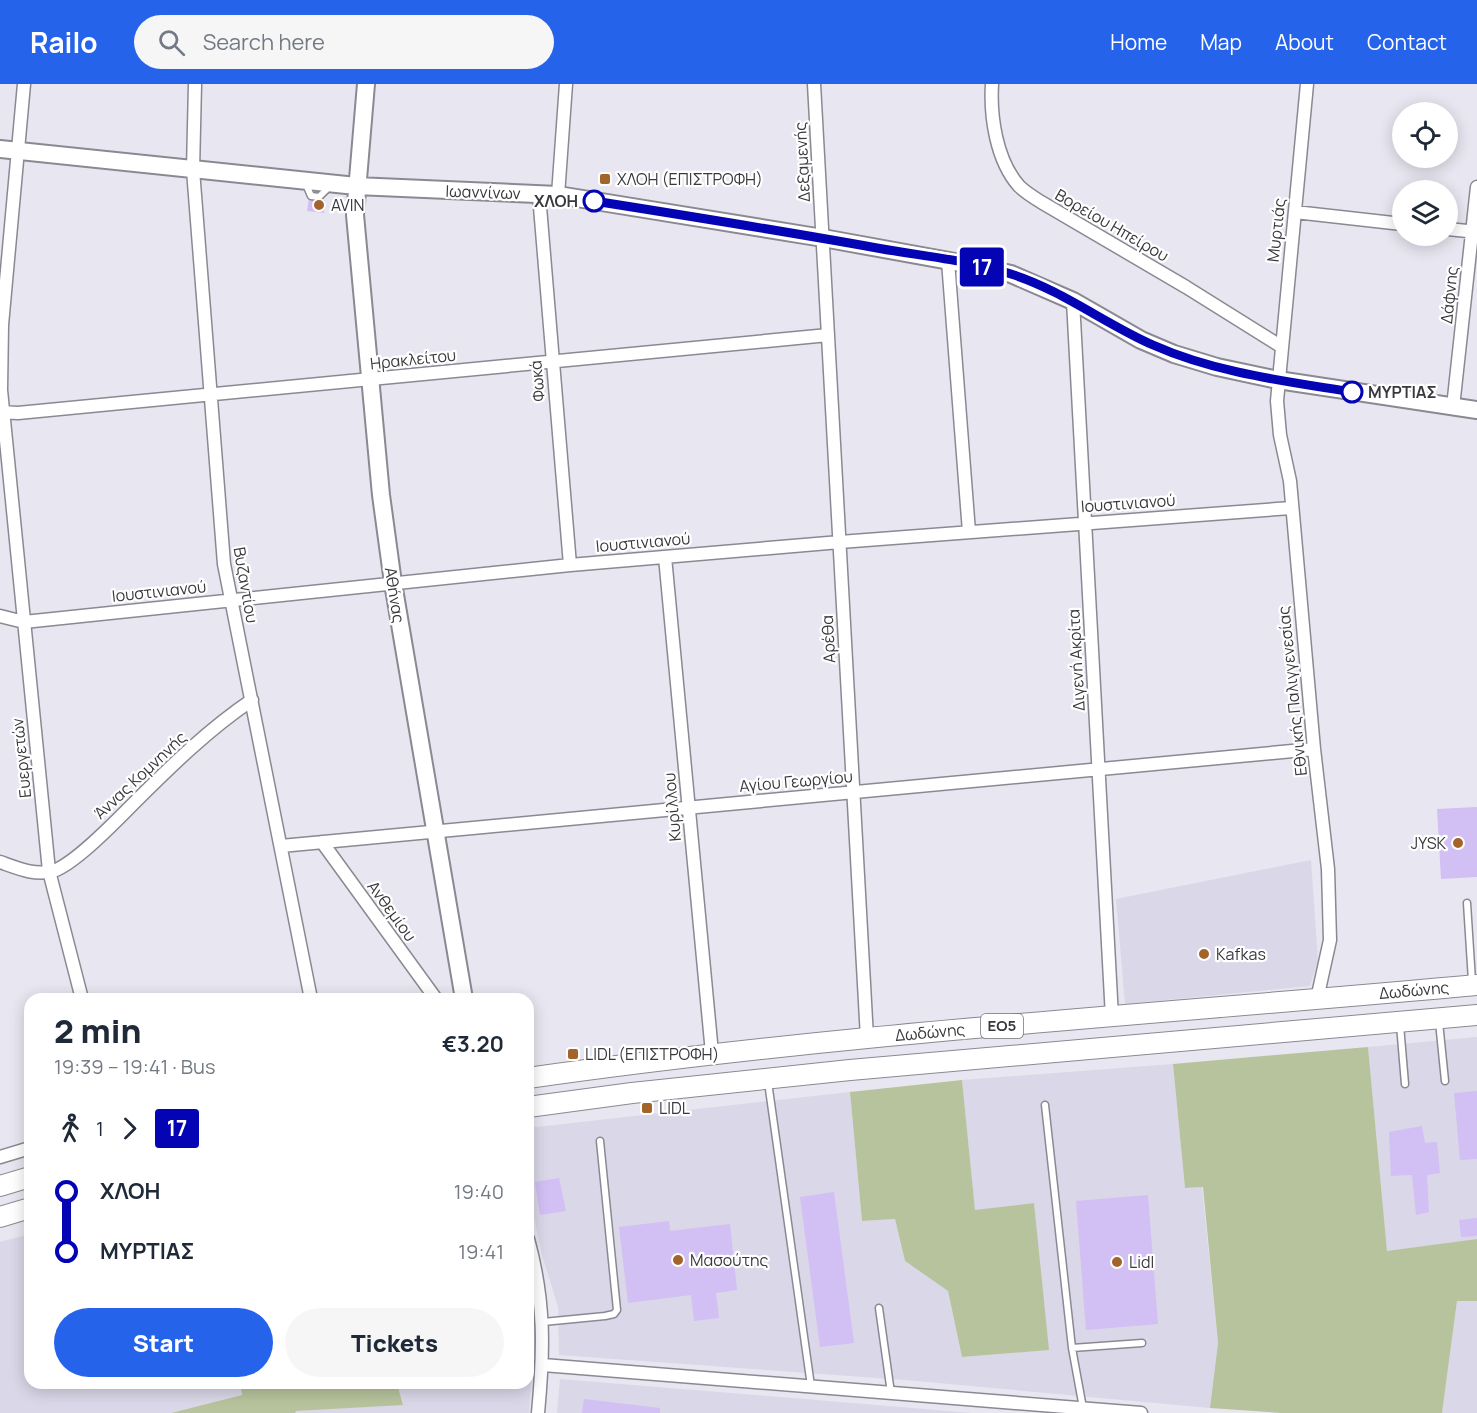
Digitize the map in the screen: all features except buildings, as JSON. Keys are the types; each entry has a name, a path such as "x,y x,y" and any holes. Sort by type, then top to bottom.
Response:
{"main road":[{"name":"Αθήνας","path":"366,84 356,186 355,228 370,380 393,583 463,993"},
{"name":"Ιωαννίνων","path":"0,149 304,182 558,195 823,238 1011,274 1073,301 1141,340 1174,354 1217,367 1278,380 1477,410"},
{"name":"Δωδώνης","path":"534,1077 712,1053 1475,985"},
{"name":"Δωδώνης","path":"534,1106 767,1079 1477,1015"},
{"path":"0,1186 24,1180"},
{"path":"0,1217 24,1210"}],"street":[{"name":"Ευεργετών","path":"24,84 2,325 1,413 49,872 80,993"},
{"name":"Βυζαντίου","path":"195,84 193,170 224,564 311,993"},
{"path":"558,195 566,84"},
{"name":"Δεξαμενής","path":"814,84 823,238"},
{"name":"Βορείου Ηπείρου","path":"992,84 993,115 1000,150 1019,186 1041,202 1186,287 1282,347"},
{"name":"Μυρτιάς","path":"1278,380 1307,84"},
{"name":"Δάφνης","path":"1453,407 1474,232 1477,187"},
{"name":"Φωκά","path":"539,195 570,565"},
{"path":"1295,212 1392,223"},
{"path":"1458,230 1474,232"},
{"name":"Αρέθα","path":"823,238 867,1038"},
{"path":"948,261 969,532"},
{"name":"Διγενή Ακρίτα","path":"1073,301 1112,1017"},
{"name":"Ηρακλείτου","path":"1,413 209,396 828,335"},
{"name":"Εθνικής Παλιγγενεσίας","path":"1278,380 1277,415 1290,481 1314,749 1328,869 1330,905 1328,952 1317,999"},
{"name":"Ιουστινιανού","path":"0,616 24,622 570,565 1291,508"},
{"name":"Κυρίλλου","path":"665,557 712,1053"},
{"name":"Άννας Κομνηνής","path":"49,872 68,862 91,843 191,749 252,700"},
{"name":"Αγίου Γεωργίου","path":"281,846 1314,749"},
{"name":"Ανθεμίου","path":"322,842 432,993"},
{"path":"0,861 26,871 49,872"},
{"path":"0,1157 24,1150"},
{"path":"534,1265 543,1322 543,1365 538,1413"},
{"path":"543,1365 1141,1413"}],"lane":[{"path":"1467,903 1475,985"},
{"path":"1439,1018 1445,1081"},
{"path":"1400,1022 1405,1084"},
{"path":"767,1079 811,1387"},
{"path":"1045,1105 1072,1348 1083,1408"},
{"path":"543,1322 605,1316 614,1314 617,1310 600,1141"},
{"path":"879,1308 892,1393"},
{"path":"1072,1348 1142,1342"}],"shaded area":[{"path":"1311,860 1318,961 1310,986 1125,1004 1116,899"},
{"path":"1477,1037 1477,1239 1387,1252 1368,1047"},
{"path":"1173,1064 1185,1188 1202,1187 1218,1343 1210,1408 905,1380 559,1355 558,1307 542,1255 534,1218 534,1127 850,1092 862,1221 895,1219 905,1261 948,1291 962,1357 1048,1350 1034,1203 975,1211 962,1080"},
{"path":"24,1236 24,1389 241,1389 242,1395 171,1413 0,1413 0,1242"},
{"path":"1457,1301 1477,1301 1477,1413 1442,1413"},
{"path":"534,1304 537,1319 534,1354"},
{"path":"560,1379 865,1404 972,1413 557,1413"},
{"path":"399,1389 531,1389 529,1413 295,1413 295,1411 403,1404"}],"green space":[{"path":"1368,1047 1387,1251 1477,1239 1477,1301 1457,1301 1442,1413 1281,1413 1210,1408 1218,1343 1203,1187 1185,1188 1173,1064"},
{"path":"962,1080 975,1210 1034,1203 1049,1350 962,1357 948,1291 905,1261 895,1219 862,1221 850,1092"},
{"path":"241,1389 399,1389 403,1405 296,1411 295,1413 171,1413 242,1395"}],"bus line":[{"name":"17","path":"594,201 823,238 996,270 1026,279 1073,301 1141,340 1174,354 1239,372 1352,392"}],"place":[{"name":"ΧΛΟΗ (ΕΠΙΣΤΡΟΦΗ)","path":"605,179"},
{"name":"ΧΛΟΗ","path":"594,201"},
{"name":"AVIN","path":"319,205"},
{"name":"ΜΥΡΤΙΑΣ","path":"1352,392"},
{"name":"JYSK","path":"1458,843"},
{"name":"Kafkas","path":"1204,954"},
{"name":"LIDL (ΕΠΙΣΤΡΟΦΗ)","path":"573,1054"},
{"name":"LIDL","path":"647,1108"},
{"name":"Μασούτης","path":"678,1260"},
{"name":"Lidl","path":"1117,1262"}]}
